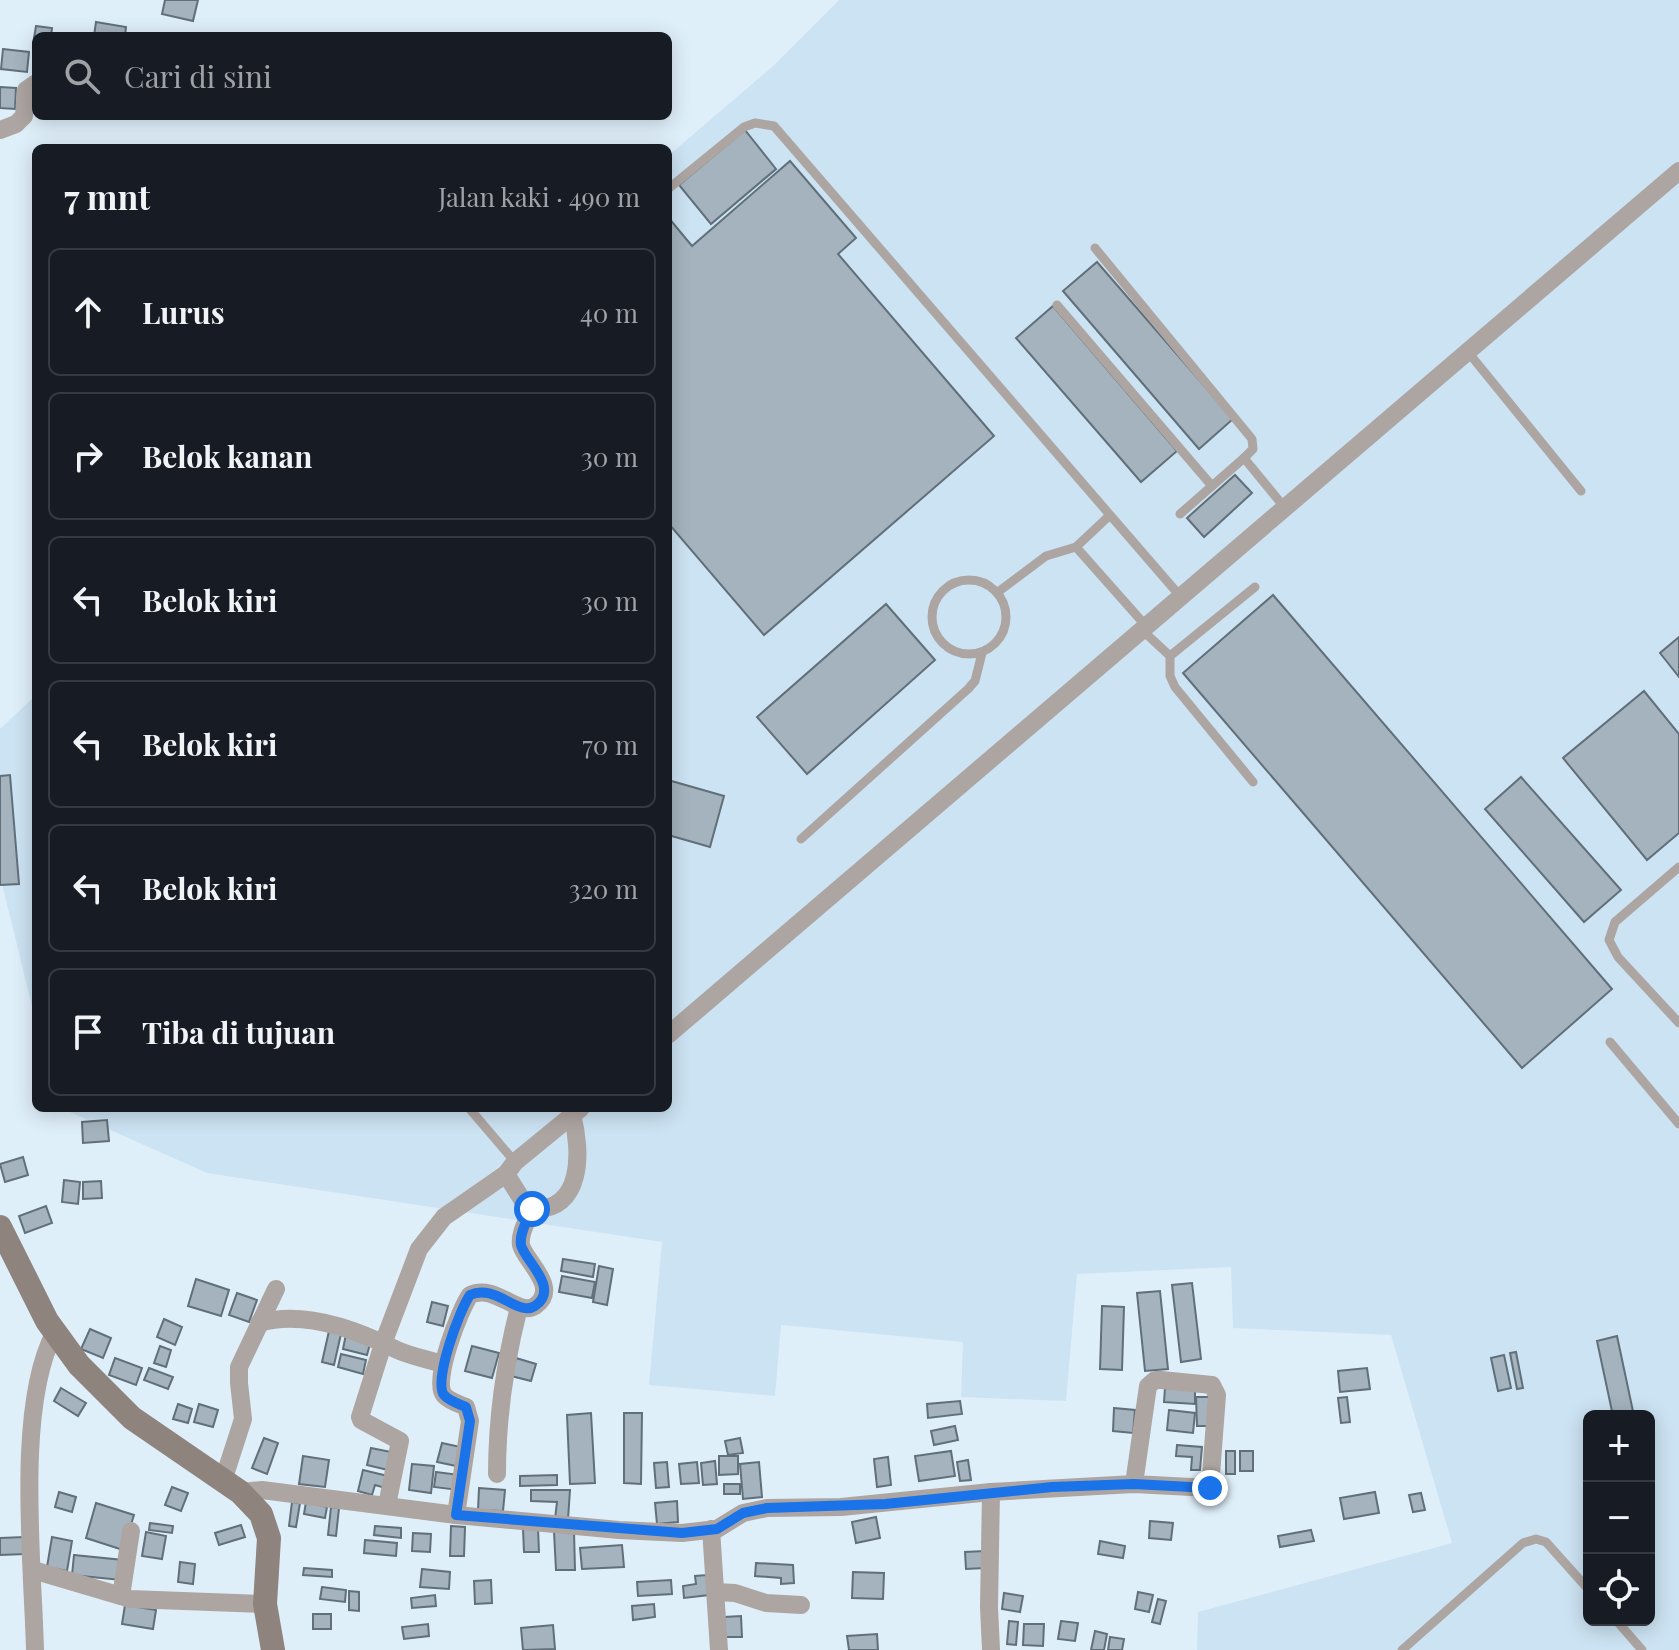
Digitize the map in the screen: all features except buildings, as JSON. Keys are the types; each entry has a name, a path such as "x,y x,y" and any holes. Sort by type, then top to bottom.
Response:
{"street":[{"path":"0,130 16,124 24,116 26,90 32,86"},
{"path":"672,1032 1679,171"},
{"path":"387,1505 400,1441 360,1417 384,1341 419,1249 444,1217 511,1168 577,1112"},
{"path":"511,1168 523,1201 532,1209 560,1205 575,1179 579,1149 577,1112"},
{"path":"456,1515 470,1421 466,1407 445,1396 441,1390 443,1364 470,1295 492,1293 519,1307 531,1308 542,1296 539,1272 520,1243 532,1209"},
{"path":"0,1227 55,1332 79,1365 132,1418 232,1486 261,1514 269,1538 265,1604 273,1650"},
{"path":"232,1486 243,1419 239,1367 276,1289"},
{"path":"497,1474 497,1433 505,1369 519,1307"},
{"path":"259,1323 289,1317 303,1318 384,1341 397,1350 443,1364"},
{"path":"35,1650 31,1494 33,1428 42,1369 55,1332"},
{"path":"232,1486 456,1515 682,1533 717,1529 743,1513 767,1508 885,1504 991,1492 1134,1484 1210,1488 1217,1395 1212,1385 1155,1380 1148,1386 1134,1484"},
{"path":"991,1492 991,1650"},
{"path":"711,1529 719,1650"},
{"path":"121,1596 131,1531"},
{"path":"33,1570 130,1599 265,1604"},
{"path":"716,1592 735,1593 766,1603 801,1605"}],"lane":[{"path":"672,186 744,127 755,123 774,126 1180,596"},
{"path":"1095,248 1252,439 1253,449 1180,514"},
{"path":"1057,305 1212,486"},
{"path":"1468,352 1581,491"},
{"path":"1244,458 1285,508"},
{"path":"998,592 1046,556 1076,547 1109,516"},
{"path":"1076,547 1170,656 1170,676 1175,687 1253,782"},
{"path":"965,579 983,582 998,592 1006,609 1006,627 997,643 982,653 964,655 947,648 935,634 931,616 936,598 948,585 965,579"},
{"path":"1170,656 1255,587"},
{"path":"801,839 968,689 975,681 982,653"},
{"path":"1679,867 1615,922 1609,940 1618,957 1679,1023"},
{"path":"1610,1042 1679,1124"},
{"path":"472,1112 511,1168"},
{"path":"1402,1650 1523,1543 1536,1539 1546,1542 1583,1583"},
{"path":"1621,1626 1642,1650"}],"shaded area":[{"path":"839,0 1679,0 1679,1650 1197,1650 1198,1612 1452,1543 1391,1335 1233,1328 1231,1267 1077,1274 1066,1401 961,1397 963,1342 781,1325 775,1396 649,1385 662,1242 207,1173 70,1112 672,1112 672,153 772,67"},
{"path":"32,699 32,1006 0,876 0,729"}],"route":[{"path":"532,1209 520,1243 539,1272 542,1296 531,1308 519,1307 492,1293 470,1295 443,1364 441,1390 445,1396 466,1407 470,1421 456,1515 682,1533 717,1529 743,1513 767,1508 885,1504 1052,1487 1134,1484 1210,1488"}]}
